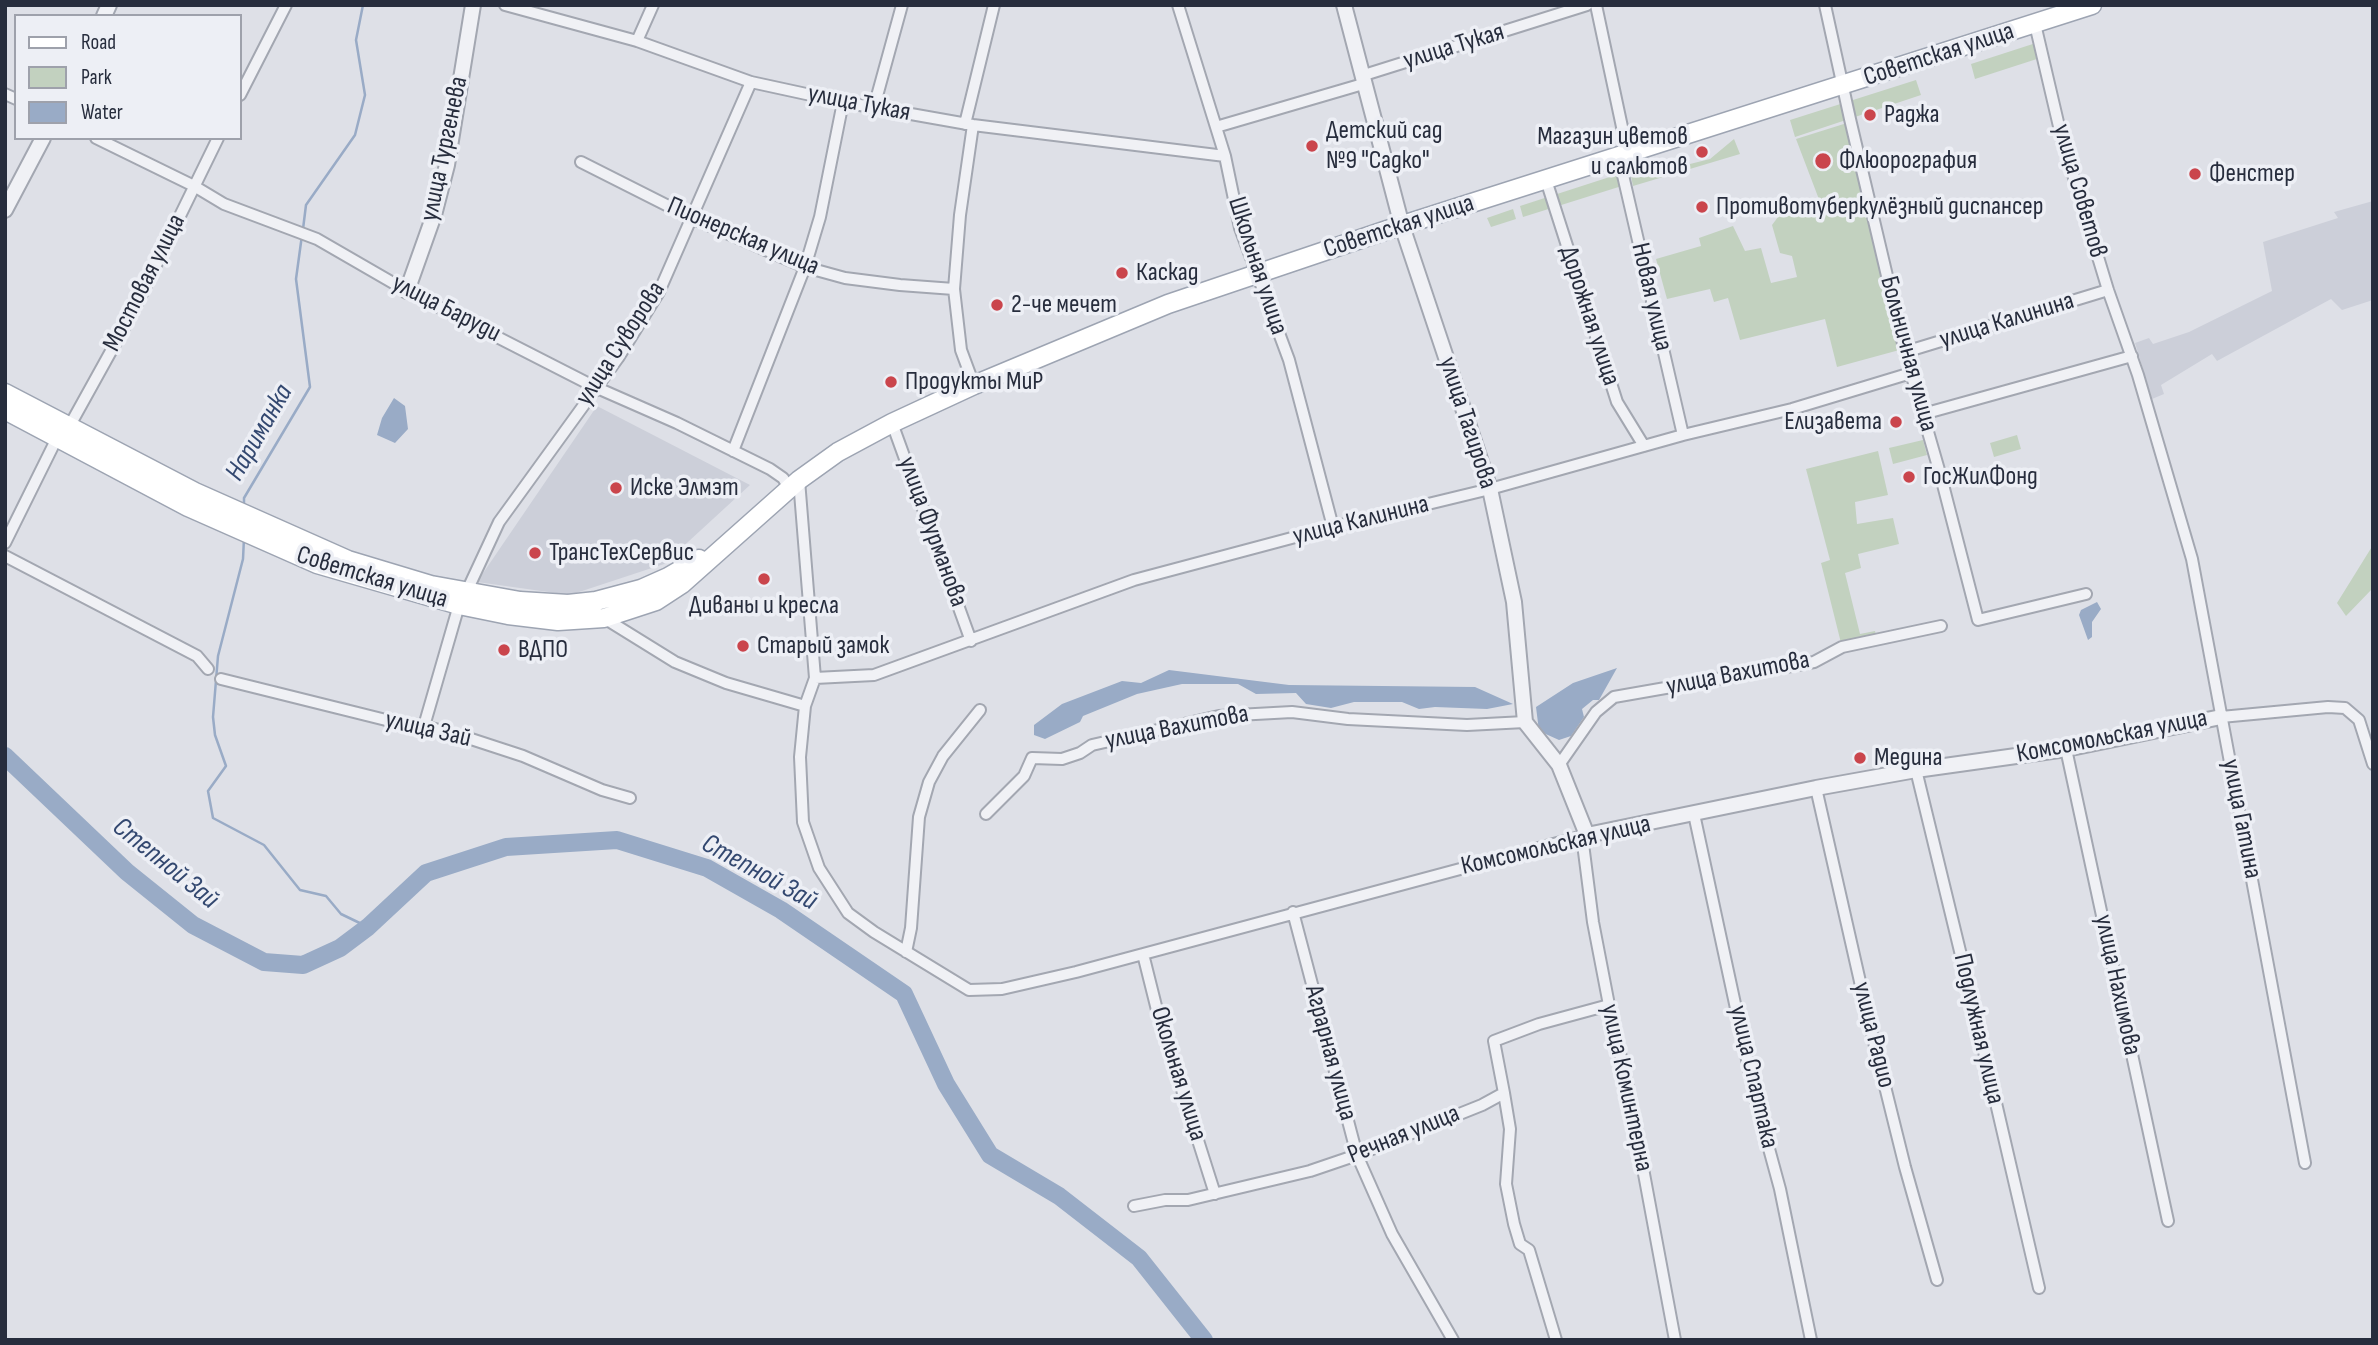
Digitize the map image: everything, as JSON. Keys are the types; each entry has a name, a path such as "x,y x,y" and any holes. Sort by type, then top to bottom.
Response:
{"main road":[{"name":"Советская улица","path":"5,410 63,433 192,500 346,566 508,615 558,621 604,618 638,609 667,595 795,485 838,452 892,423 974,385 1168,304 1402,226 2092,5"},
{"name":"Советская улица","path":"5,393 63,433"},
{"name":"Советская улица","path":"462,599 556,603 596,601 641,589 668,577 743,530"}],"street":[{"path":"242,92 286,5"},
{"name":"улица Тургенева","path":"407,291 434,215 447,165 473,5"},
{"name":"улица Тукая","path":"505,5 637,41 751,82 843,103 969,124 1224,156"},
{"path":"637,41 653,5"},
{"path":"874,107 902,5"},
{"path":"974,385 961,350 954,289 969,124 994,5"},
{"name":"Школьная улица","path":"1178,5 1216,127 1240,228 1289,360 1333,527"},
{"name":"улица Тагирова","path":"1344,5 1402,226 1490,489 1514,602 1525,722"},
{"name":"улица Тукая","path":"1216,127 1587,5"},
{"name":"Новая улица","path":"1596,5 1623,156 1683,435"},
{"name":"Больничная улица","path":"1825,5 1905,352 1978,620 2086,594"},
{"name":"улица Советов","path":"2035,24 2061,135 2108,290 2132,356"},
{"name":"улица Суворова","path":"424,726 462,599 499,522 618,358 659,292 751,82"},
{"path":"733,451 805,267 820,217 843,103"},
{"path":"5,210 42,140"},
{"name":"улица Баруди","path":"100,140 194,186 224,204 317,239 407,291 595,387 677,423 776,472 795,485"},
{"name":"Мостовая улица","path":"5,543 63,433 136,306 217,140"},
{"name":"Пионерская улица","path":"581,162 692,218 805,267 845,278 954,289"},
{"name":"Дорожная улица","path":"1546,180 1617,402 1644,446"},
{"name":"улица Калинина","path":"1905,352 2108,290"},
{"path":"1923,414 2132,356"},
{"name":"улица Гатина","path":"2132,356 2192,559 2305,1163"},
{"name":"улица Калинина","path":"815,678 874,675 1134,580 1490,489 1683,435 1792,409 1911,373"},
{"name":"улица Фурманова","path":"892,423 971,641"},
{"path":"795,485 815,678"},
{"path":"5,556 197,656 208,669"},
{"path":"604,618 675,662 726,684 805,706"},
{"name":"улица Вахитова","path":"1559,765 1596,712 1615,697 1814,662 1842,646 1941,626"},
{"name":"Комсомольская улица","path":"815,678 805,706 800,757 803,822 819,868 848,912 906,952 969,990 1002,989 1143,954 1584,835 1916,770 2066,748 2221,717"},
{"name":"улица Зай","path":"221,679 390,721 424,726 523,756 602,790 630,798"},
{"path":"2221,717 2328,707 2345,708 2359,720 2373,764"},
{"path":"906,952 911,928 919,817 929,782 943,756 980,710"},
{"name":"улица Вахитова","path":"986,814 1024,776 1032,758 1062,759 1080,753 1092,745 1219,716 1292,712 1348,719 1467,725 1525,722"},
{"path":"1525,722 1559,765 1584,835"},
{"name":"улица Нахимова","path":"2066,748 2168,1221"},
{"name":"Подлужная улица","path":"1916,770 2039,1288"},
{"name":"улица Радио","path":"1816,789 1871,1030 1937,1280"},
{"name":"улица Спартака","path":"1694,814 1756,1101 1780,1189 1811,1340"},
{"name":"улица Коминтерна","path":"1584,835 1593,922 1628,1088 1675,1340"},
{"name":"Аграрная улица","path":"1293,912 1357,1155 1392,1234 1452,1340"},
{"name":"Окольная улица","path":"1143,954 1158,1014 1215,1194"},
{"path":"1556,1340 1529,1250 1520,1244 1514,1224 1506,1184 1510,1129 1494,1041 1539,1024 1609,1005"},
{"name":"Речная улица","path":"1134,1206 1165,1200 1188,1200 1310,1171 1482,1105 1504,1093"}],"shaded area":[{"path":"2373,201 2373,300 2342,310 2331,299 2217,361 2212,354 2161,385 2164,394 2152,399 2135,343 2149,338 2153,344 2189,332 2272,291 2263,242 2338,218 2334,212"},
{"path":"597,406 750,485 664,564 570,595 477,582"}],"green space":[{"path":"2039,42 2043,57 1975,79 1971,64"},
{"path":"1916,80 1921,95 1795,137 1790,120"},
{"path":"1847,123 1877,258 1903,349 1837,367 1825,319 1740,340 1728,298 1714,302 1710,289 1667,299 1656,259 1701,246 1699,238 1733,226 1745,251 1761,248 1771,283 1797,277 1792,256 1780,253 1772,225 1778,217 1820,202 1796,139"},
{"path":"1734,139 1740,154 1633,186 1630,171 1658,162 1690,164 1710,159"},
{"path":"1622,173 1625,185 1523,217 1520,206"},
{"path":"1513,209 1516,219 1491,227 1487,218"},
{"path":"2017,435 2021,449 1994,457 1990,443"},
{"path":"1923,440 1927,455 1893,464 1889,448"},
{"path":"1878,451 1888,495 1855,502 1857,524 1893,518 1899,544 1858,554 1861,568 1845,573 1860,634 1875,631 1876,635 1929,622 1930,629 1842,647 1821,563 1830,560 1806,469"},
{"path":"2373,545 2373,588 2346,616 2337,603"}],"water":[{"path":"394,398 405,406 408,429 395,443 377,435 382,418"},
{"path":"2097,602 2101,609 2092,622 2092,637 2088,640 2079,615 2081,610"},
{"path":"1617,668 1599,700 1593,700 1582,709 1584,717 1571,736 1559,740 1539,731 1536,707 1573,683"},
{"path":"1169,670 1289,685 1475,687 1513,704 1487,709 1419,709 1402,702 1354,702 1331,708 1306,704 1296,693 1256,694 1238,684 1182,684 1137,694 1083,716 1080,722 1045,739 1034,735 1034,725 1062,704 1122,681 1141,683"}],"waterway":[{"name":"Нариманка","path":"303,229 306,205 355,135 365,95 356,40 363,5"},
{"name":"Нариманка","path":"244,507 244,498 310,387 296,279 302,235"},
{"name":"Нариманка","path":"244,538 243,559 218,656 213,717 215,735 226,766 208,791 213,818 264,845 300,890 326,896 341,914 368,927"},
{"name":"Степной Зай","path":"5,756 127,872 193,925 264,962 303,965 340,948 368,927 426,873 506,847 617,840 707,868 781,910 904,994 946,1084 990,1155 1059,1196 1139,1258 1204,1340"}],"place":[{"name":"Раджа","path":"1870,115"},
{"name":"Детский сад №9 \"Садко\"","path":"1312,146"},
{"name":"Магазин цветов и салютов","path":"1702,152"},
{"name":"Флюорография","path":"1823,161"},
{"name":"Фенстер","path":"2195,174"},
{"name":"Противотуберкулёзный диспансер","path":"1702,207"},
{"name":"Каскад","path":"1122,273"},
{"name":"2-че мечет","path":"997,305"},
{"name":"Продукты МиР","path":"891,382"},
{"name":"Елизавета","path":"1896,422"},
{"name":"ГосЖилФонд","path":"1909,477"},
{"name":"Иске Элмэт","path":"616,488"},
{"name":"ТрансТехСервис","path":"535,553"},
{"name":"Диваны и кресла","path":"764,579"},
{"name":"Старый замок","path":"743,646"},
{"name":"ВДПО","path":"504,650"},
{"name":"Медина","path":"1860,758"}]}
